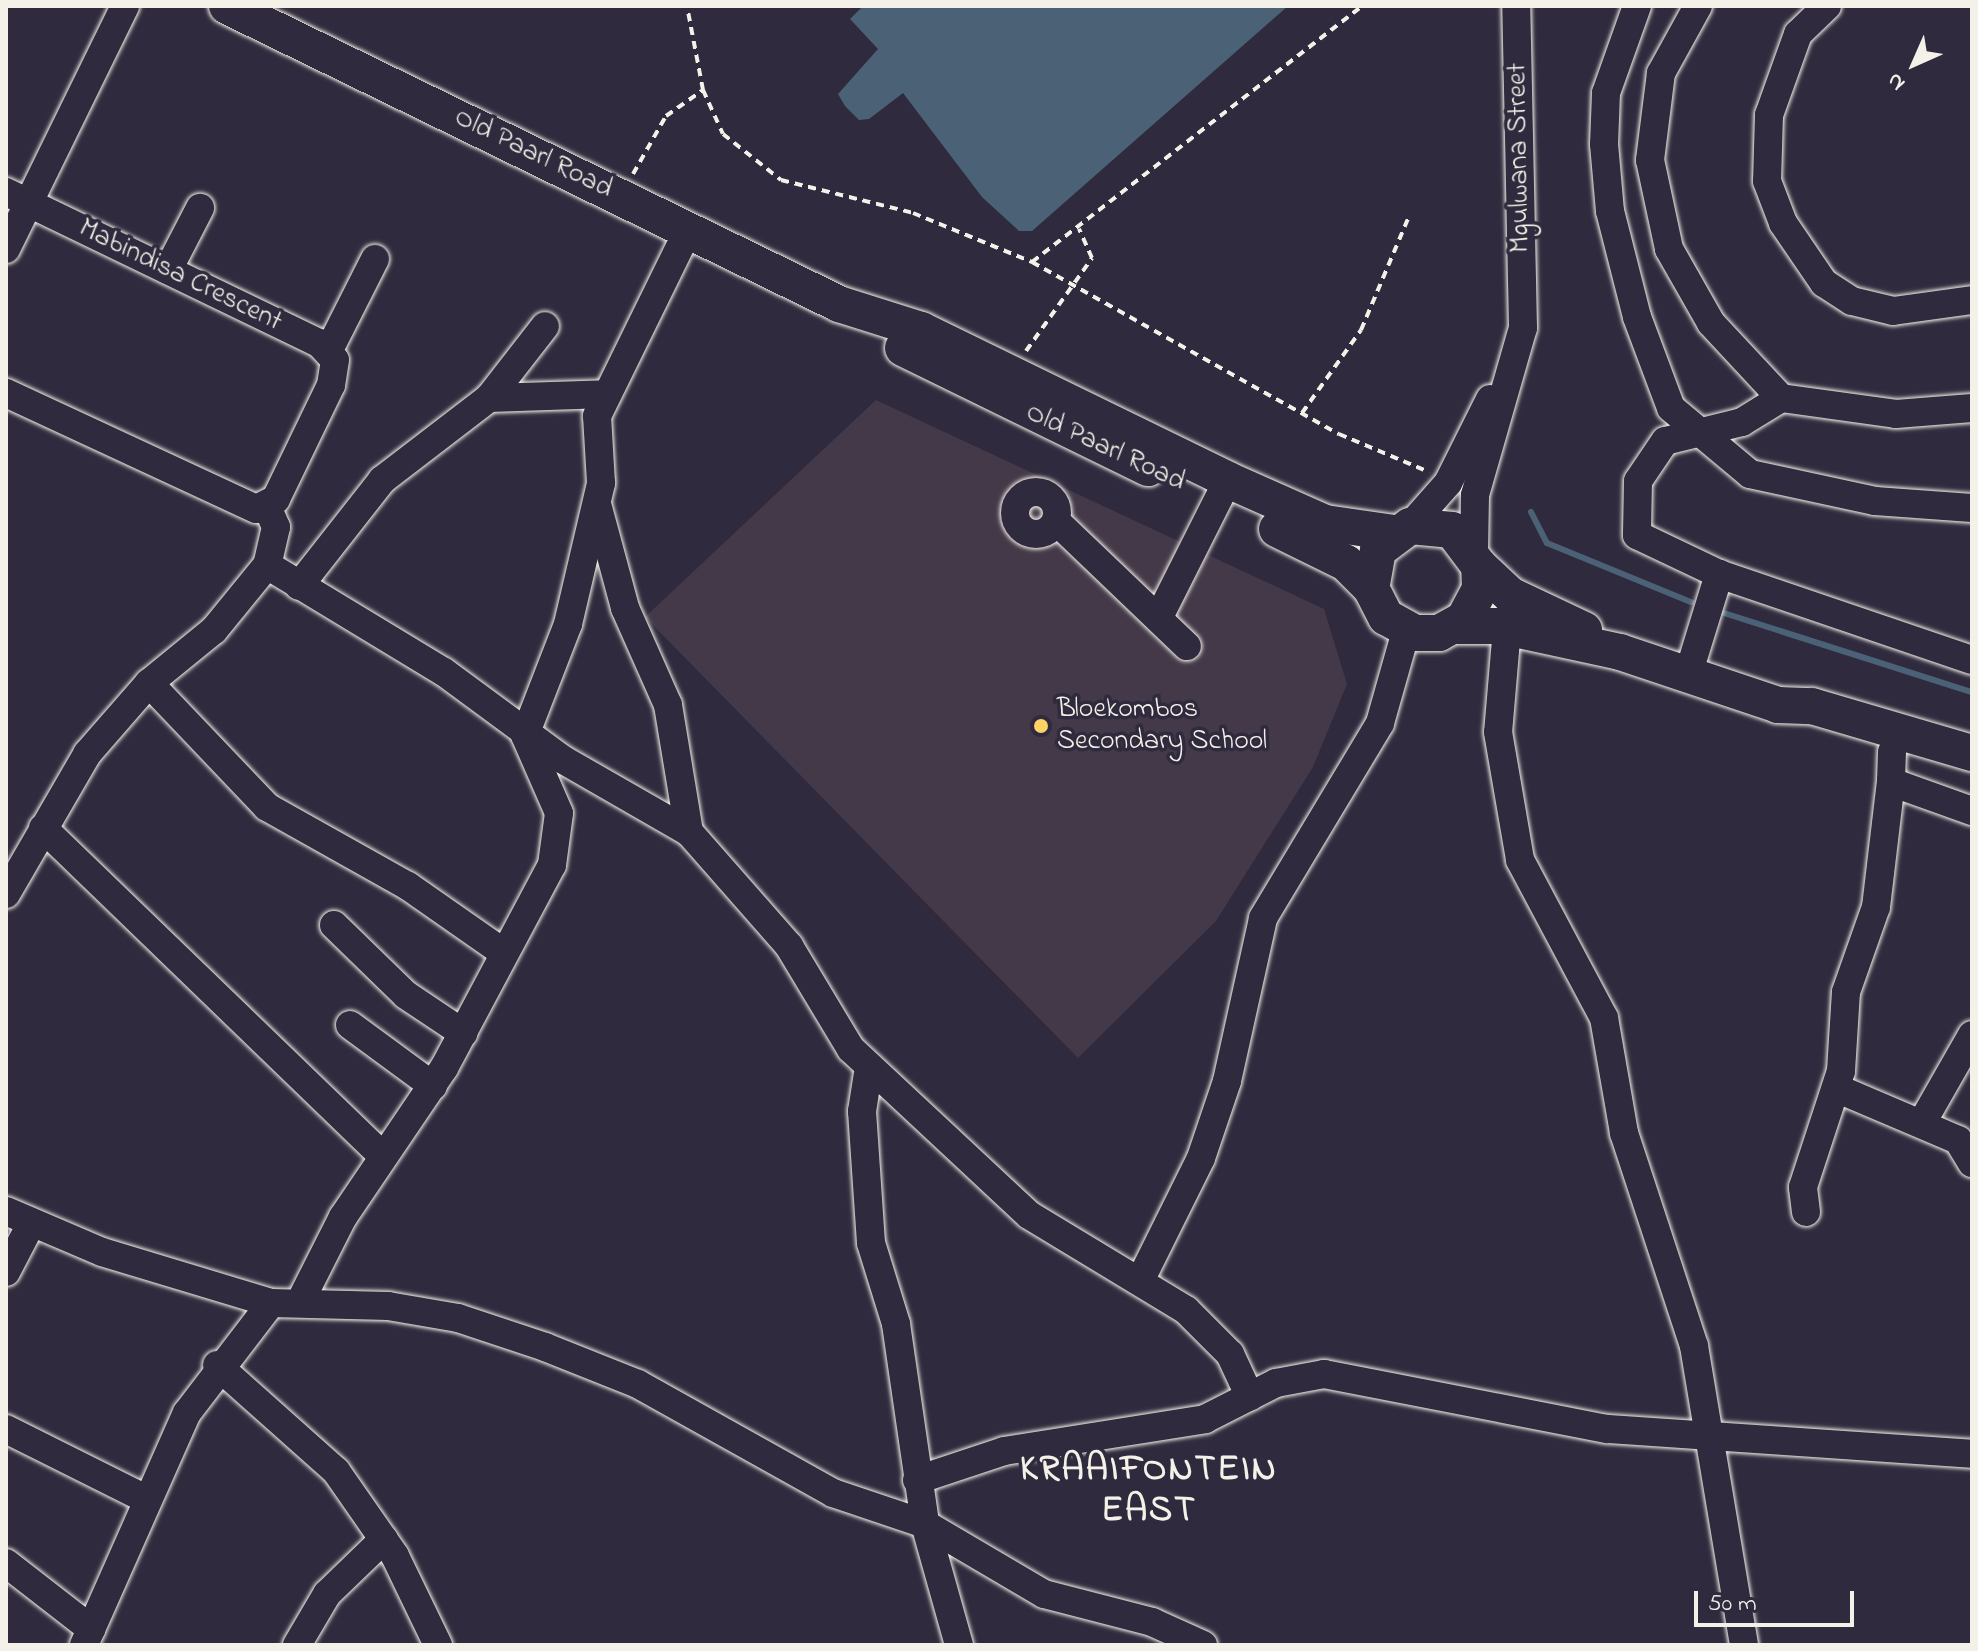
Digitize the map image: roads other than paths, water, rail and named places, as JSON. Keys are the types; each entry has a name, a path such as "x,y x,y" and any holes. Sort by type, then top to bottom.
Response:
{"main road":[{"name":"Old Paarl Road","path":"227,6 839,304 921,330 1223,491 1315,545 1371,588 1380,611 1406,631 1454,626 1507,628 1620,652 1778,705 1892,767 1972,773"},
{"name":"Old Paarl Road","path":"1223,491 1325,523 1402,530 1452,530 1510,595 1620,652"},
{"path":"1371,588 1375,557 1402,530"},
{"path":"1454,626 1477,600 1477,559"},
{"name":"Old Paarl Road","path":"1778,705 1812,706 1972,753"}],"street":[{"path":"6,249 18,198 125,6"},
{"name":"Mgulwana Street","path":"1477,559 1475,495 1516,374 1520,310 1516,6"},
{"path":"1637,6 1606,93 1610,211 1662,388 1698,436 1750,474 1784,484 1972,508"},
{"path":"1698,6 1661,73 1651,108 1658,212 1669,249 1711,323 1781,398 1896,414 1972,408"},
{"path":"1827,6 1798,34 1769,115 1767,181 1783,223 1824,283 1852,301 1893,311 1972,300"},
{"name":"Mabindisa Crescent","path":"18,198 329,350"},
{"path":"168,270 200,208"},
{"path":"301,1300 304,1282 383,1156 433,1086 463,1033 558,844 552,785 525,735 568,624 596,503 597,416 688,230"},
{"path":"267,506 331,385 329,350 375,259"},
{"name":"Mgulwana Street","path":"1402,530 1459,463 1520,310"},
{"path":"299,586 382,480 489,398 545,326"},
{"path":"6,393 236,505 267,506"},
{"path":"489,398 607,394"},
{"path":"1781,398 1764,413 1659,449 1638,481 1631,524 1647,544 1719,574 1972,660"},
{"path":"1159,617 1223,491"},
{"path":"596,503 625,608 668,705 689,832"},
{"path":"6,894 66,781 149,683 214,630 267,565 276,527 267,506"},
{"path":"1056,521 1187,646"},
{"path":"267,565 444,672 525,735 689,832 789,946 830,1019 869,1067 1029,1215 1140,1281 1213,1335 1250,1397"},
{"path":"1688,675 1719,574"},
{"path":"1507,628 1498,732 1520,860 1604,1018 1624,1133 1694,1346 1744,1645"},
{"path":"1140,1281 1201,1158 1227,1081 1263,918 1380,723 1406,631"},
{"path":"149,683 275,813 408,886 504,953"},
{"path":"1806,1212 1803,1187 1836,1088 1846,992 1884,865 1892,767 1972,811"},
{"path":"43,828 383,1156"},
{"path":"334,925 406,995 463,1033"},
{"path":"350,1025 433,1086"},
{"path":"1923,1121 1972,1035"},
{"path":"869,1067 862,1111 871,1243 896,1324 925,1524 959,1645"},
{"path":"1836,1088 1923,1121 1958,1140 1972,1163"},
{"path":"6,1272 19,1216 102,1252 271,1303 301,1300 458,1318 545,1347 638,1384 833,1493 925,1524 1044,1594 1168,1638 1203,1645"},
{"path":"6,1563 88,1637 146,1499 217,1365 271,1303"},
{"path":"217,1365 327,1462 384,1539 438,1645"},
{"path":"917,1480 1019,1448 1205,1419 1299,1377 1340,1375 1500,1413 1709,1441 1972,1454"},
{"path":"6,1429 146,1499"},
{"path":"297,1645 327,1594 384,1539"}],"water":[{"path":"863,6 1288,6 1032,231 1019,231 982,197 903,93 869,119 859,120 845,106 838,94 878,49 850,19"}],"waterway":[{"path":"1531,512 1547,543 1691,602"},
{"path":"1724,613 1972,692"}],"place":[{"name":"Bloekombos Secondary School","path":"1041,726"}],"district":[{"name":"KRAAIFONTEIN EAST","path":"1149,1490"}]}
